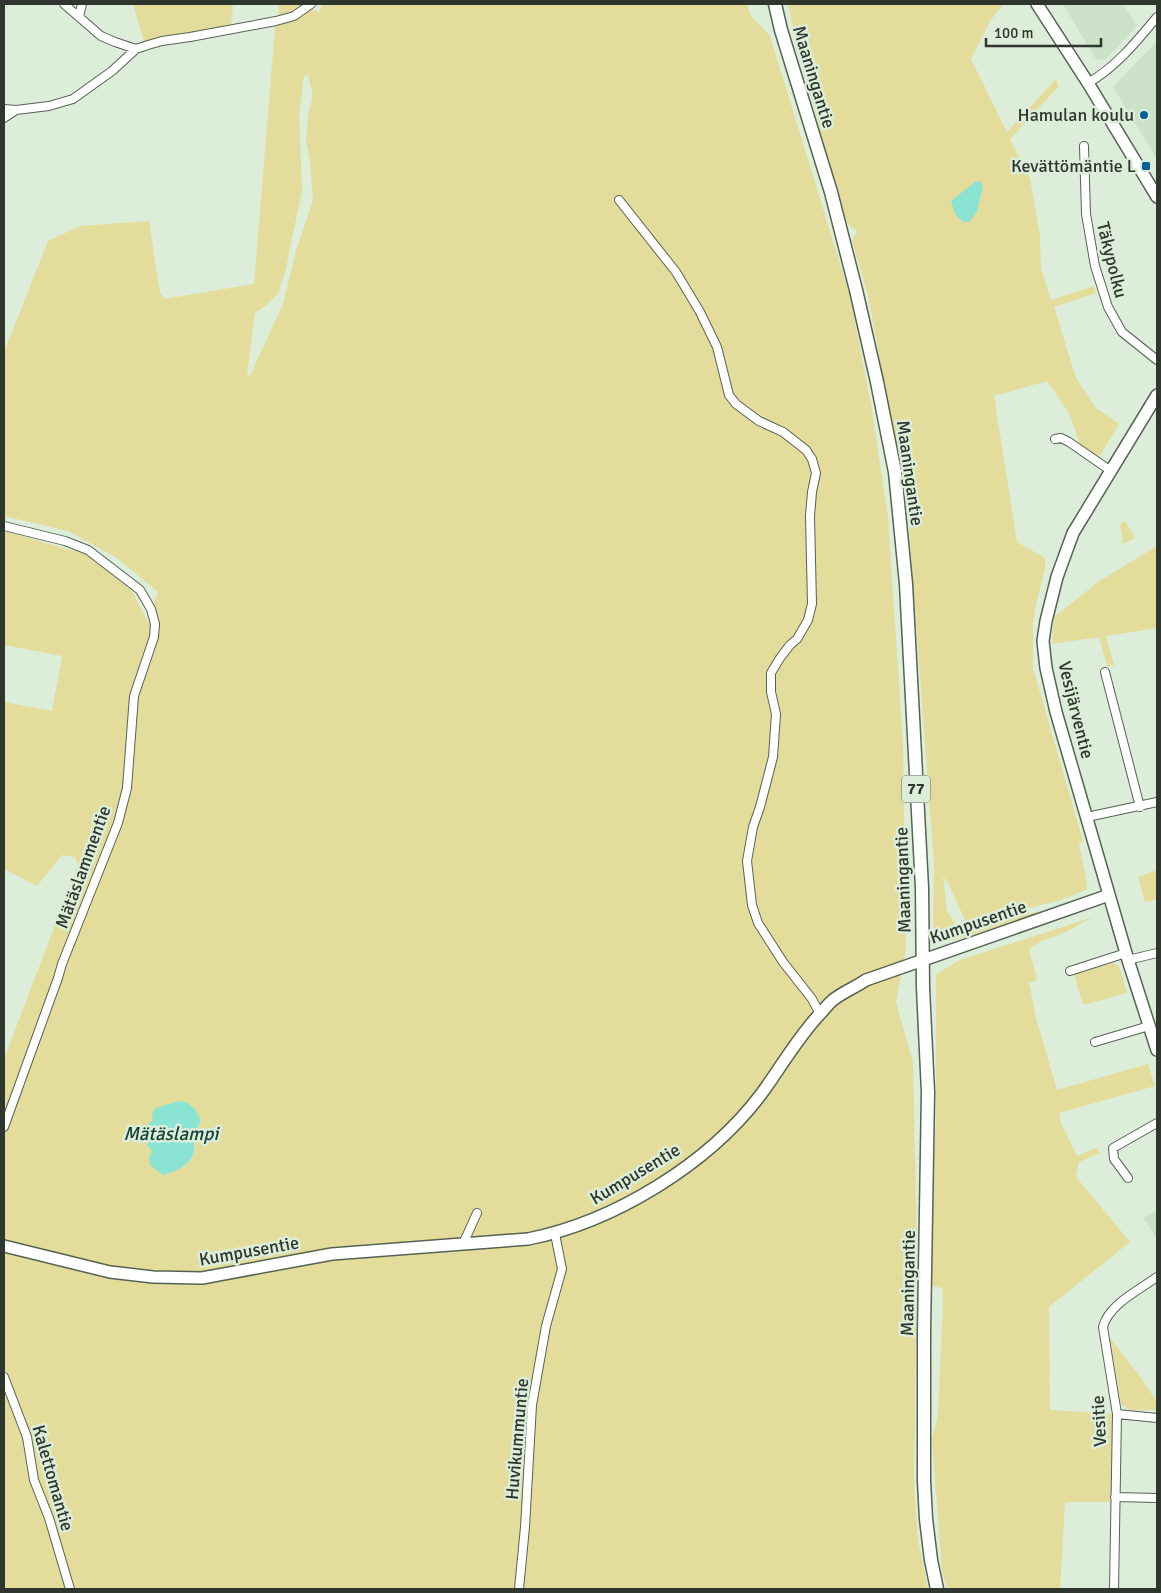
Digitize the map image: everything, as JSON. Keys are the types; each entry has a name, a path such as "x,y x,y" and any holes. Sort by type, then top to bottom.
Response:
{"main road":[{"name":"Maaningantie","path":"775,4 831,192 856,290 895,472 906,584 922,888 928,1092 924,1332 924,1480 926,1519 937,1589"}],"street":[{"path":"64,4 101,36 136,49"},
{"path":"79,17 82,4"},
{"path":"4,109 16,110 61,104 112,71 136,49 162,41 276,21 294,16 311,4"},
{"path":"1037,4 1088,83 1157,197"},
{"path":"1088,83 1100,76 1131,48 1157,17"},
{"path":"4,118 16,110"},
{"name":"Täkypolku","path":"1084,146 1086,214 1095,266 1108,307 1122,332 1157,360"},
{"path":"619,200 676,272 692,298 717,347 729,396 736,404 759,421 784,432 806,450 812,459 816,473 810,516 812,604 808,620 798,639 790,645 771,673 771,692 776,714 773,757 753,827 747,861 752,905 756,918 783,962 812,999 820,1014"},
{"name":"Vesijärventie","path":"1157,395 1073,533 1057,577 1043,641 1046,668 1056,712 1127,957 1157,1050"},
{"path":"1055,439 1061,438 1069,442 1111,471"},
{"name":"Mätäslammentie","path":"4,526 65,541 88,550 140,590 151,609 155,624 154,637 134,696 126,788 118,823 62,964 4,1128"},
{"path":"1105,672 1140,807"},
{"path":"1087,817 1157,802"},
{"name":"Kumpusentie","path":"4,1246 110,1272 153,1277 202,1278 332,1254 528,1239 555,1234 605,1215 673,1176 701,1154 743,1116 762,1093 801,1035 833,1000 866,980 1109,895"},
{"path":"1070,971 1127,957 1157,953"},
{"path":"1095,1042 1153,1033"},
{"path":"1128,1178 1114,1159 1112,1153 1114,1148 1157,1123"},
{"path":"463,1244 477,1213"},
{"name":"Huvikummuntie","path":"519,1589 525,1527 532,1405 546,1326 562,1269 555,1234"},
{"name":"Vesitie","path":"1114,1589 1118,1414 1103,1328 1105,1320 1122,1302 1157,1277"},
{"name":"Kalettomantie","path":"4,1377 26,1437 34,1480 50,1518 70,1589"},
{"path":"1118,1414 1157,1418"},
{"path":"1115,1497 1157,1498"}],"shaded area":[{"path":"133,4 233,4 231,27 155,43 144,42"},
{"path":"279,4 311,4 309,6 319,13 322,4 747,4 751,16 770,36 849,293 871,404 888,517 903,745 906,947 896,1002 913,1063 917,1251 914,1479 918,1540 928,1589 4,1589 4,1059 78,865 75,857 62,855 37,886 4,869 4,702 52,711 62,656 4,645 4,531 88,555 132,591 148,622 158,592 117,558 68,531 4,516 4,352 48,241 80,226 149,221 160,293 165,299 254,284 275,28","holes":["308,75 313,96 308,114 306,142 310,160 313,200 296,251 283,304 250,376 247,374 255,313 269,303 278,293 285,273 302,190 299,114 304,76","179,1101 193,1107 201,1121 194,1136 195,1152 192,1159 184,1167 177,1170 147,1145 156,1108"]},
{"path":"788,4 1004,4 990,21 971,59 1007,132 1056,79 1059,86 1010,139 1030,179 1040,237 1041,269 1051,300 1094,286 1096,293 1054,307 1076,378 1096,408 1119,424 1099,457 1081,447 1069,413 1047,381 994,396 1017,542 1045,558 1045,569 1033,623 1033,668 1083,841 1079,844 1087,889 1064,899 972,923 966,922 943,876 947,911 958,929 971,929 1035,912 1039,914 954,940 940,942 937,939 933,925 934,865 908,513 868,295 852,241 857,232 846,223 798,50"},
{"path":"1063,4 1123,4 1137,26 1105,60 1096,59"},
{"name":"Hamulan koulu","path":"1157,41 1157,159 1113,87"},
{"path":"1125,521 1135,538 1123,544 1120,524"},
{"path":"1157,546 1157,628 1106,636 1114,665 1107,667 1099,637 1052,644 1054,617 1098,582"},
{"path":"1157,870 1157,899 1145,902 1138,877"},
{"path":"1093,917 1029,949 1037,980 1029,983 1036,1018 1057,1090 1148,1064 1155,1086 1059,1113 1061,1123 1077,1156 1096,1148 1100,1153 1079,1162 1076,1177 1130,1242 1049,1307 1050,1410 1117,1414 1115,1497 1109,1502 1065,1502 1060,1589 947,1589 942,1571 932,1438 938,1416 943,1300 942,1288 931,1286 936,1116 936,974 960,960"},
{"path":"1113,963 1119,966 1127,993 1083,1005 1074,974"},
{"path":"1157,1210 1157,1238 1143,1218"},
{"path":"1110,1338 1157,1402 1157,1410 1130,1410 1121,1404"}],"water":[{"path":"980,181 983,186 977,212 969,222 963,222 955,214 951,201 975,182"},
{"name":"Mätäslampi","path":"179,1101 193,1107 201,1121 194,1135 194,1151 190,1161 178,1170 163,1175 150,1165 149,1158 152,1151 147,1145 149,1140 147,1125 153,1120 152,1113 156,1108"}],"place":[{"name":"Hamulan koulu","path":"1144,115"},
{"name":"Kevättömäntie L","path":"1146,166"}]}
